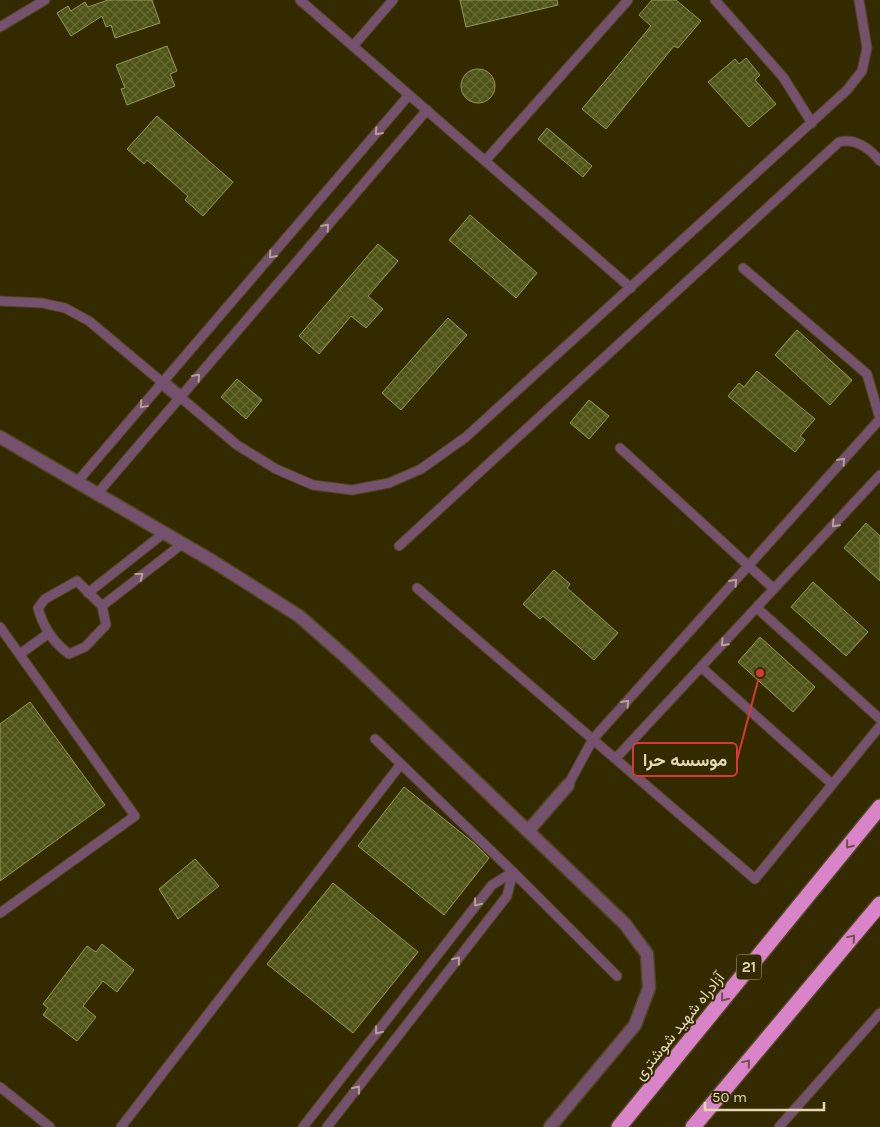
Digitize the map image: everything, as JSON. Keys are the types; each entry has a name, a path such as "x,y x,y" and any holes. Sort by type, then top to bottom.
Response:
{"highway":[{"name":"آزادراه شهید شوشتری","path":"619,1127 880,808"},
{"path":"693,1127 880,904"}],"street":[{"path":"162,383 180,397"},
{"path":"0,437 164,533 299,616 348,658 625,924 647,954 648,988 635,1025 550,1127"},
{"path":"528,831 568,785"}],"lane":[{"path":"0,27 45,0"},
{"path":"300,0 631,288"},
{"path":"353,46 393,0"},
{"path":"485,161 628,0"},
{"path":"715,0 783,77 812,123"},
{"path":"180,397 237,446 276,469 313,485 352,490 389,483 421,469 466,437 847,90 862,71 867,48 859,0"},
{"path":"77,482 409,95"},
{"path":"97,494 426,110"},
{"path":"399,546 839,142 849,140 857,143 875,155 880,161"},
{"path":"568,785 593,739 880,419 867,374 743,268"},
{"path":"0,301 42,303 65,308 89,321 162,383"},
{"path":"620,448 774,589"},
{"path":"616,758 880,476"},
{"path":"88,593 164,533"},
{"path":"102,606 182,544"},
{"path":"77,581 102,606 106,626 85,647 69,654 59,647 42,623 38,608 45,600 77,581"},
{"path":"417,588 755,879 880,726"},
{"path":"757,608 880,719"},
{"path":"0,627 135,816 0,913"},
{"path":"20,654 49,633"},
{"path":"701,667 832,784"},
{"path":"375,739 513,872 617,976"},
{"path":"121,1127 401,764"},
{"path":"303,1127 492,885 513,872"},
{"path":"327,1127 507,896 513,872"},
{"path":"779,1127 880,1013"},
{"path":"0,1087 50,1127"}],"building":[{"path":"108,0 152,0 160,23 115,38 111,25 106,27 102,16 71,36 57,13 68,6 71,11 85,2 88,7"},
{"path":"460,0 557,0 558,5 466,27"},
{"path":"652,0 676,0 701,21 678,48 674,46 606,129 582,109 651,26 639,15"},
{"path":"167,46 177,71 170,74 175,86 127,105 121,89 125,88 116,65"},
{"path":"746,58 760,75 755,80 776,104 749,127 708,82 735,59 739,64"},
{"path":"478,69 485,70 490,74 494,79 494,93 490,98 485,102 478,103 471,102 466,98 462,93 461,86 462,79 466,74 471,70"},
{"path":"157,116 233,182 203,216 185,200 188,196 147,160 144,164 127,149"},
{"path":"547,128 592,166 583,177 538,139"},
{"path":"470,215 537,273 516,298 449,240"},
{"path":"378,244 398,261 368,296 383,309 366,328 351,316 319,354 299,336"},
{"path":"448,318 467,335 401,410 382,393"},
{"path":"797,330 852,380 830,405 775,355"},
{"path":"757,371 815,419 800,436 805,440 795,452 728,396 739,383 744,387"},
{"path":"237,379 262,400 246,419 221,397"},
{"path":"589,400 609,416 589,439 570,423"},
{"path":"866,523 880,536 880,581 844,548"},
{"path":"554,570 570,584 567,588 618,633 594,660 543,616 540,619 523,604"},
{"path":"813,582 868,632 846,656 791,607"},
{"path":"760,637 815,687 793,712 738,662"},
{"path":"30,702 105,805 0,881 0,724"},
{"path":"404,787 475,844 489,858 444,915 358,846"},
{"path":"195,859 219,886 178,919 159,889"},
{"path":"333,883 418,952 353,1033 267,964"},
{"path":"102,944 134,970 117,992 103,981 83,1006 96,1017 77,1041 43,1015 48,1008 43,1004 87,946 96,952"}],"place":[{"name":"موسسه حرا","path":"760,673"}]}
